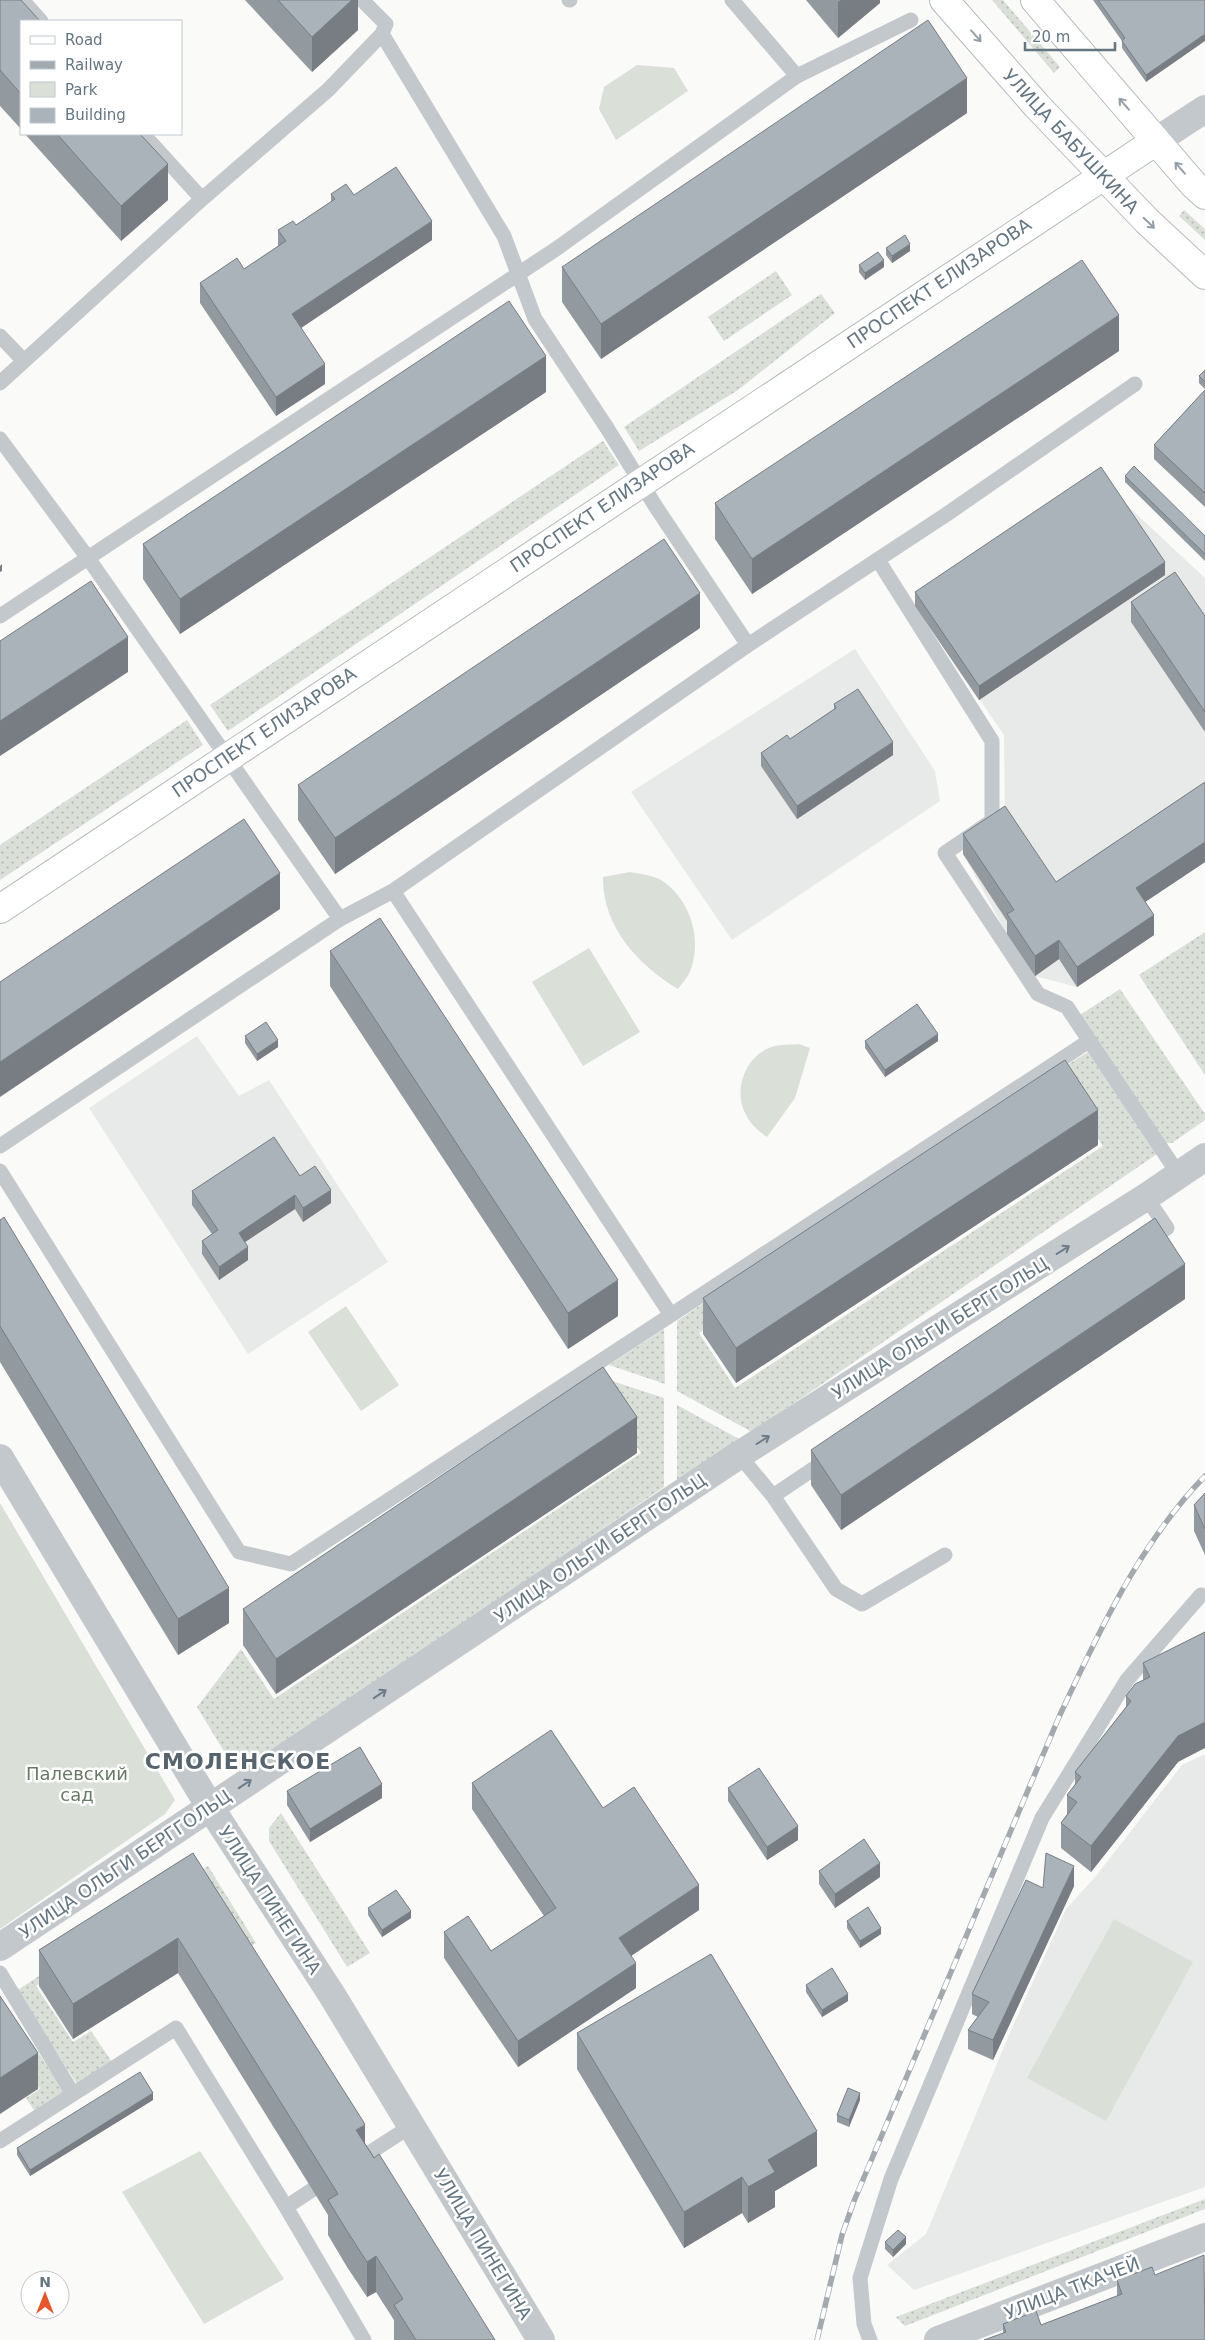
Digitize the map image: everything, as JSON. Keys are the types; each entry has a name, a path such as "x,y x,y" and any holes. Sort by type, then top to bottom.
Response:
{"street":[{"name":"УЛИЦА БАБУШКИНА","path":"944,0 1037,106 1147,221 1205,276"},
{"path":"1035,0 1205,195"},
{"name":"ПРОСПЕКТ ЕЛИЗАРОВА","path":"0,909 640,482 1205,109"},
{"name":"УЛИЦА ОЛЬГИ БЕРГГОЛЬЦ","path":"0,1947 739,1454 1146,1197 1205,1157"},
{"name":"УЛИЦА ПИНЕГИНА","path":"0,1458 210,1808 326,1987 541,2340"},
{"name":"УЛИЦА ТКАЧЕЙ","path":"938,2340 1205,2236"}],"lane":[{"path":"22,0 40,20"},
{"path":"0,382 202,199 328,90 382,34 386,24 362,0"},
{"path":"732,0 797,76"},
{"path":"0,616 518,274 594,222 797,76 911,20"},
{"path":"382,34 504,236 536,319 640,482 748,645"},
{"path":"144,135 202,199"},
{"path":"0,336 24,361"},
{"path":"0,1146 340,919 393,891 748,645 878,560 1134,384"},
{"path":"0,439 88,558 340,919"},
{"path":"878,560 992,741 992,821 944,852 1038,994 1067,1007 1179,1175"},
{"path":"393,891 671,1315"},
{"path":"0,1170 239,1552 291,1564 1089,1041"},
{"path":"1132,1252 1167,1228 1146,1197"},
{"path":"773,1496 840,1451"},
{"path":"739,1454 773,1496 836,1589 862,1604 945,1555"},
{"path":"870,2340 864,2324 860,2278 891,2179 1042,1818 1127,1680 1201,1595"},
{"path":"0,1973 73,2094"},
{"path":"0,2141 176,2028 286,2207 364,2340"},
{"path":"363,2157 411,2126"},
{"path":"286,2207 312,2190"}],"shaded area":[{"path":"1101,481 1205,578 1205,862 1136,908 1154,935 1077,987 1035,976 1007,934 963,854 1005,826 1004,735 915,606"},
{"path":"855,649 935,771 940,801 732,940 631,792"},
{"path":"197,1036 239,1096 269,1080 388,1262 248,1354 89,1108"},
{"path":"1205,1754 1205,2187 914,2290 887,2265 926,2234 1011,2030 1066,1909 1096,1876 1182,1765"}],"green space":[{"path":"992,0 1003,0 1060,67 1054,73"},
{"path":"637,65 674,68 688,91 616,140 599,109 604,87"},
{"path":"1184,210 1205,229 1205,240 1179,216"},
{"path":"776,271 792,295 724,341 708,317"},
{"path":"821,294 835,313 738,390 639,451 624,427"},
{"path":"603,441 619,465 228,731 210,705"},
{"path":"187,720 203,745 0,880 0,845"},
{"path":"630,872 661,880 679,897 691,920 695,944 694,957 690,972 678,989 636,956 616,928 609,912 604,895 603,877"},
{"path":"1205,932 1205,1075 1139,975"},
{"path":"589,948 640,1032 583,1066 532,982"},
{"path":"1120,989 1205,1114 1205,1120 1172,1143 1165,1143 1080,1015"},
{"path":"799,1044 810,1048 795,1098 767,1137 750,1122 742,1105 741,1084 744,1074 756,1056 765,1050 778,1045"},
{"path":"1088,1052 1157,1154 752,1432 677,1391 677,1321 717,1294 729,1313 699,1333 735,1388 1103,1146 1054,1073"},
{"path":"346,1306 399,1385 361,1411 308,1332"},
{"path":"664,1329 665,1384 609,1365"},
{"path":"594,1375 664,1398 664,1487 251,1767 240,1769 233,1766 197,1707 241,1649 274,1699 641,1453 604,1399"},
{"path":"677,1405 739,1439 677,1481"},
{"name":"Палевский сад","path":"0,1503 175,1800 165,1814 0,1929"},
{"path":"281,1813 370,1953 347,1967 269,1841 269,1828"},
{"path":"208,1866 256,1943 238,1954 193,1884 36,1986 73,2042 91,2031 112,2062 77,2084 16,1991"},
{"path":"1114,1919 1193,1962 1106,2121 1027,2078"},
{"path":"3,2000 64,2091 34,2110 26,2098 40,2089 0,2028 0,2002"},
{"path":"200,2151 284,2279 204,2324 122,2192"},
{"path":"1205,2199 1205,2209 905,2326 896,2317"}],"building":[{"path":"0,0 21,0 39,20 20,20 20,93 0,70"},
{"path":"278,0 352,0 312,37"},
{"path":"1098,0 1205,0 1205,34 1146,75 1122,41 1125,38"},
{"path":"928,20 967,78 601,324 562,267"},
{"path":"58,135 141,135 168,164 121,206"},
{"path":"396,167 432,221 292,314 325,364 276,397 200,283 237,258 244,269 286,241 278,230 293,221 296,225 335,199 331,194 346,184 354,195"},
{"path":"905,235 910,244 892,256 886,248"},
{"path":"878,252 884,260 865,273 859,265"},
{"path":"1082,260 1119,315 752,559 715,503"},
{"path":"509,301 546,356 180,599 143,544"},
{"path":"1205,370 1205,382 1199,376"},
{"path":"1205,390 1205,493 1154,445"},
{"path":"1134,466 1205,536 1205,554 1125,476"},
{"path":"1101,467 1165,562 979,686 915,592"},
{"path":"664,539 700,593 335,838 298,785"},
{"path":"1175,572 1205,616 1205,712 1131,602"},
{"path":"91,581 128,637 0,721 0,641"},
{"path":"858,689 893,742 797,806 761,753 787,735 790,739 836,708 834,704"},
{"path":"1205,782 1205,842 1136,888 1154,915 1077,967 1059,940 1035,956 1007,914 1014,910 963,834 1005,806 1056,882"},
{"path":"244,819 280,873 0,1062 0,982"},
{"path":"380,918 618,1280 568,1313 330,951"},
{"path":"917,1004 938,1034 885,1070 865,1041"},
{"path":"266,1022 278,1040 257,1054 245,1036"},
{"path":"1065,1060 1098,1110 736,1348 703,1298"},
{"path":"274,1137 300,1176 315,1166 331,1190 303,1208 295,1195 239,1233 248,1247 219,1267 202,1241 218,1230 192,1191"},
{"path":"4,1217 229,1588 178,1619 0,1326 0,1220"},
{"path":"1155,1218 1185,1264 841,1495 811,1450"},
{"path":"603,1367 637,1417 276,1659 243,1609"},
{"path":"1205,1493 1205,1529 1194,1505"},
{"path":"1205,1632 1205,1722 1178,1736 1091,1846 1061,1823 1077,1802 1067,1795 1081,1777 1075,1772 1131,1701 1126,1696 1135,1684 1150,1677 1143,1663"},
{"path":"551,1730 603,1808 634,1787 699,1885 619,1938 636,1963 518,2041 444,1932 468,1916 491,1951 556,1908 472,1783"},
{"path":"360,1747 382,1784 310,1829 287,1791"},
{"path":"759,1768 798,1826 767,1847 728,1788"},
{"path":"864,1839 880,1863 835,1894 819,1871"},
{"path":"193,1853 363,2121 365,2125 356,2130 374,2158 379,2154 495,2340 416,2340 394,2305 403,2299 376,2256 367,2262 347,2231 328,2200 338,2194 178,1938 73,2004 39,1950"},
{"path":"1046,1853 1074,1866 993,2040 968,2030 989,2002 972,1994 1026,1880 1043,1888"},
{"path":"396,1890 411,1911 382,1930 368,1908"},
{"path":"868,1907 881,1928 860,1941 847,1921"},
{"path":"711,1954 817,2131 768,2160 775,2172 748,2187 742,2177 684,2212 577,2033"},
{"path":"832,1968 848,1994 822,2010 806,1985"},
{"path":"0,1996 38,2053 0,2078"},
{"path":"140,2072 153,2093 30,2170 17,2148"},
{"path":"848,2088 860,2093 849,2120 837,2115"},
{"path":"898,2230 906,2237 893,2250 885,2242"},
{"path":"1204,2255 1205,2340 984,2340 1006,2332 1003,2324 1036,2311 1041,2325 1122,2294 1117,2280 1152,2267 1155,2275"}],"railway":[{"path":"817,2340 842,2235 854,2201 1059,1717 1089,1653 1122,1590 1160,1530 1205,1476"}],"district":[{"name":"СМОЛЕНСКОЕ","path":"238,1761"}]}
